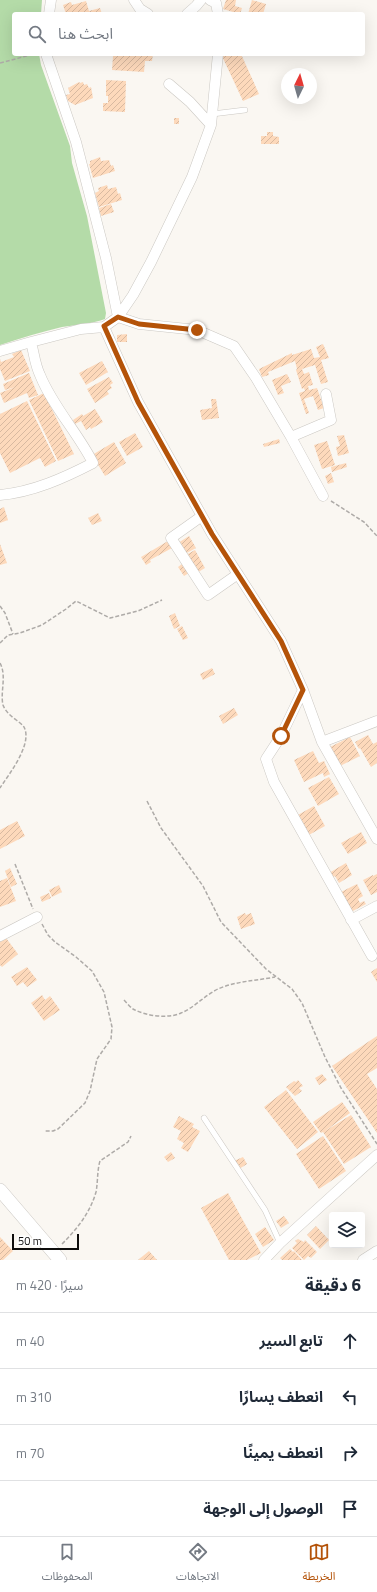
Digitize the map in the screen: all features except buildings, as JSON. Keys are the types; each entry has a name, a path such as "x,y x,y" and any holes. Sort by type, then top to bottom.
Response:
{"street":[{"path":"49,12 51,0"},
{"path":"134,0 140,9 145,12"},
{"path":"189,12 201,0"},
{"path":"210,0 216,3 218,12"},
{"path":"47,56 76,142 106,258 118,317"},
{"path":"0,351 81,329 104,327 118,317 137,288 192,177 211,125 218,56"},
{"path":"169,84 190,102 211,125"},
{"path":"118,317 139,324 197,330 234,346 256,378 291,437 323,496"},
{"path":"104,327 138,402 202,516 281,641 303,690 322,742 377,839"},
{"path":"0,495 12,494 65,478 93,463 84,445 58,407 40,375 31,342"},
{"path":"291,437 331,420 326,394"},
{"path":"202,516 171,538 208,596 238,574"},
{"path":"303,690 281,736 266,759 274,782 372,956"},
{"path":"322,742 377,721"},
{"path":"352,920 377,906"},
{"path":"0,936 37,916"},
{"path":"264,1260 280,1243 377,1155"},
{"path":"0,1190 56,1256"},
{"path":"363,1260 377,1251"}],"lane":[{"path":"212,114 245,110"},
{"path":"204,1118 265,1210 280,1243"}],"path":[{"path":"0,63 26,56"},
{"path":"323,496 364,522 377,536"},
{"path":"0,644 8,635 20,633 42,625 76,601 110,618 138,611 162,600"},
{"path":"0,606 5,613 14,634"},
{"path":"0,663 3,669 2,705 11,717 23,727 26,745 0,788"},
{"path":"147,801 162,828 203,886 221,922 251,955 275,977 292,989 302,1003 325,1057 341,1088 377,1144"},
{"path":"15,864 37,916 48,935 92,971 104,992 112,1027 111,1039 95,1064 90,1091 85,1103 58,1129 53,1131 44,1131"},
{"path":"124,1000 133,1008 145,1013 160,1016 171,1015 181,1013 216,990 228,985 248,980 275,977"},
{"path":"56,1256 87,1213 96,1192 100,1161 128,1142 131,1136"}],"green space":[{"path":"0,0 42,0 41,12 12,12 12,56 39,56 41,65 70,146 72,163 87,216 106,313 105,319 100,321 62,327 0,345"}],"route":[{"path":"197,330 139,324 118,317 104,326 138,402 212,534 281,641 303,690 281,736"}]}
